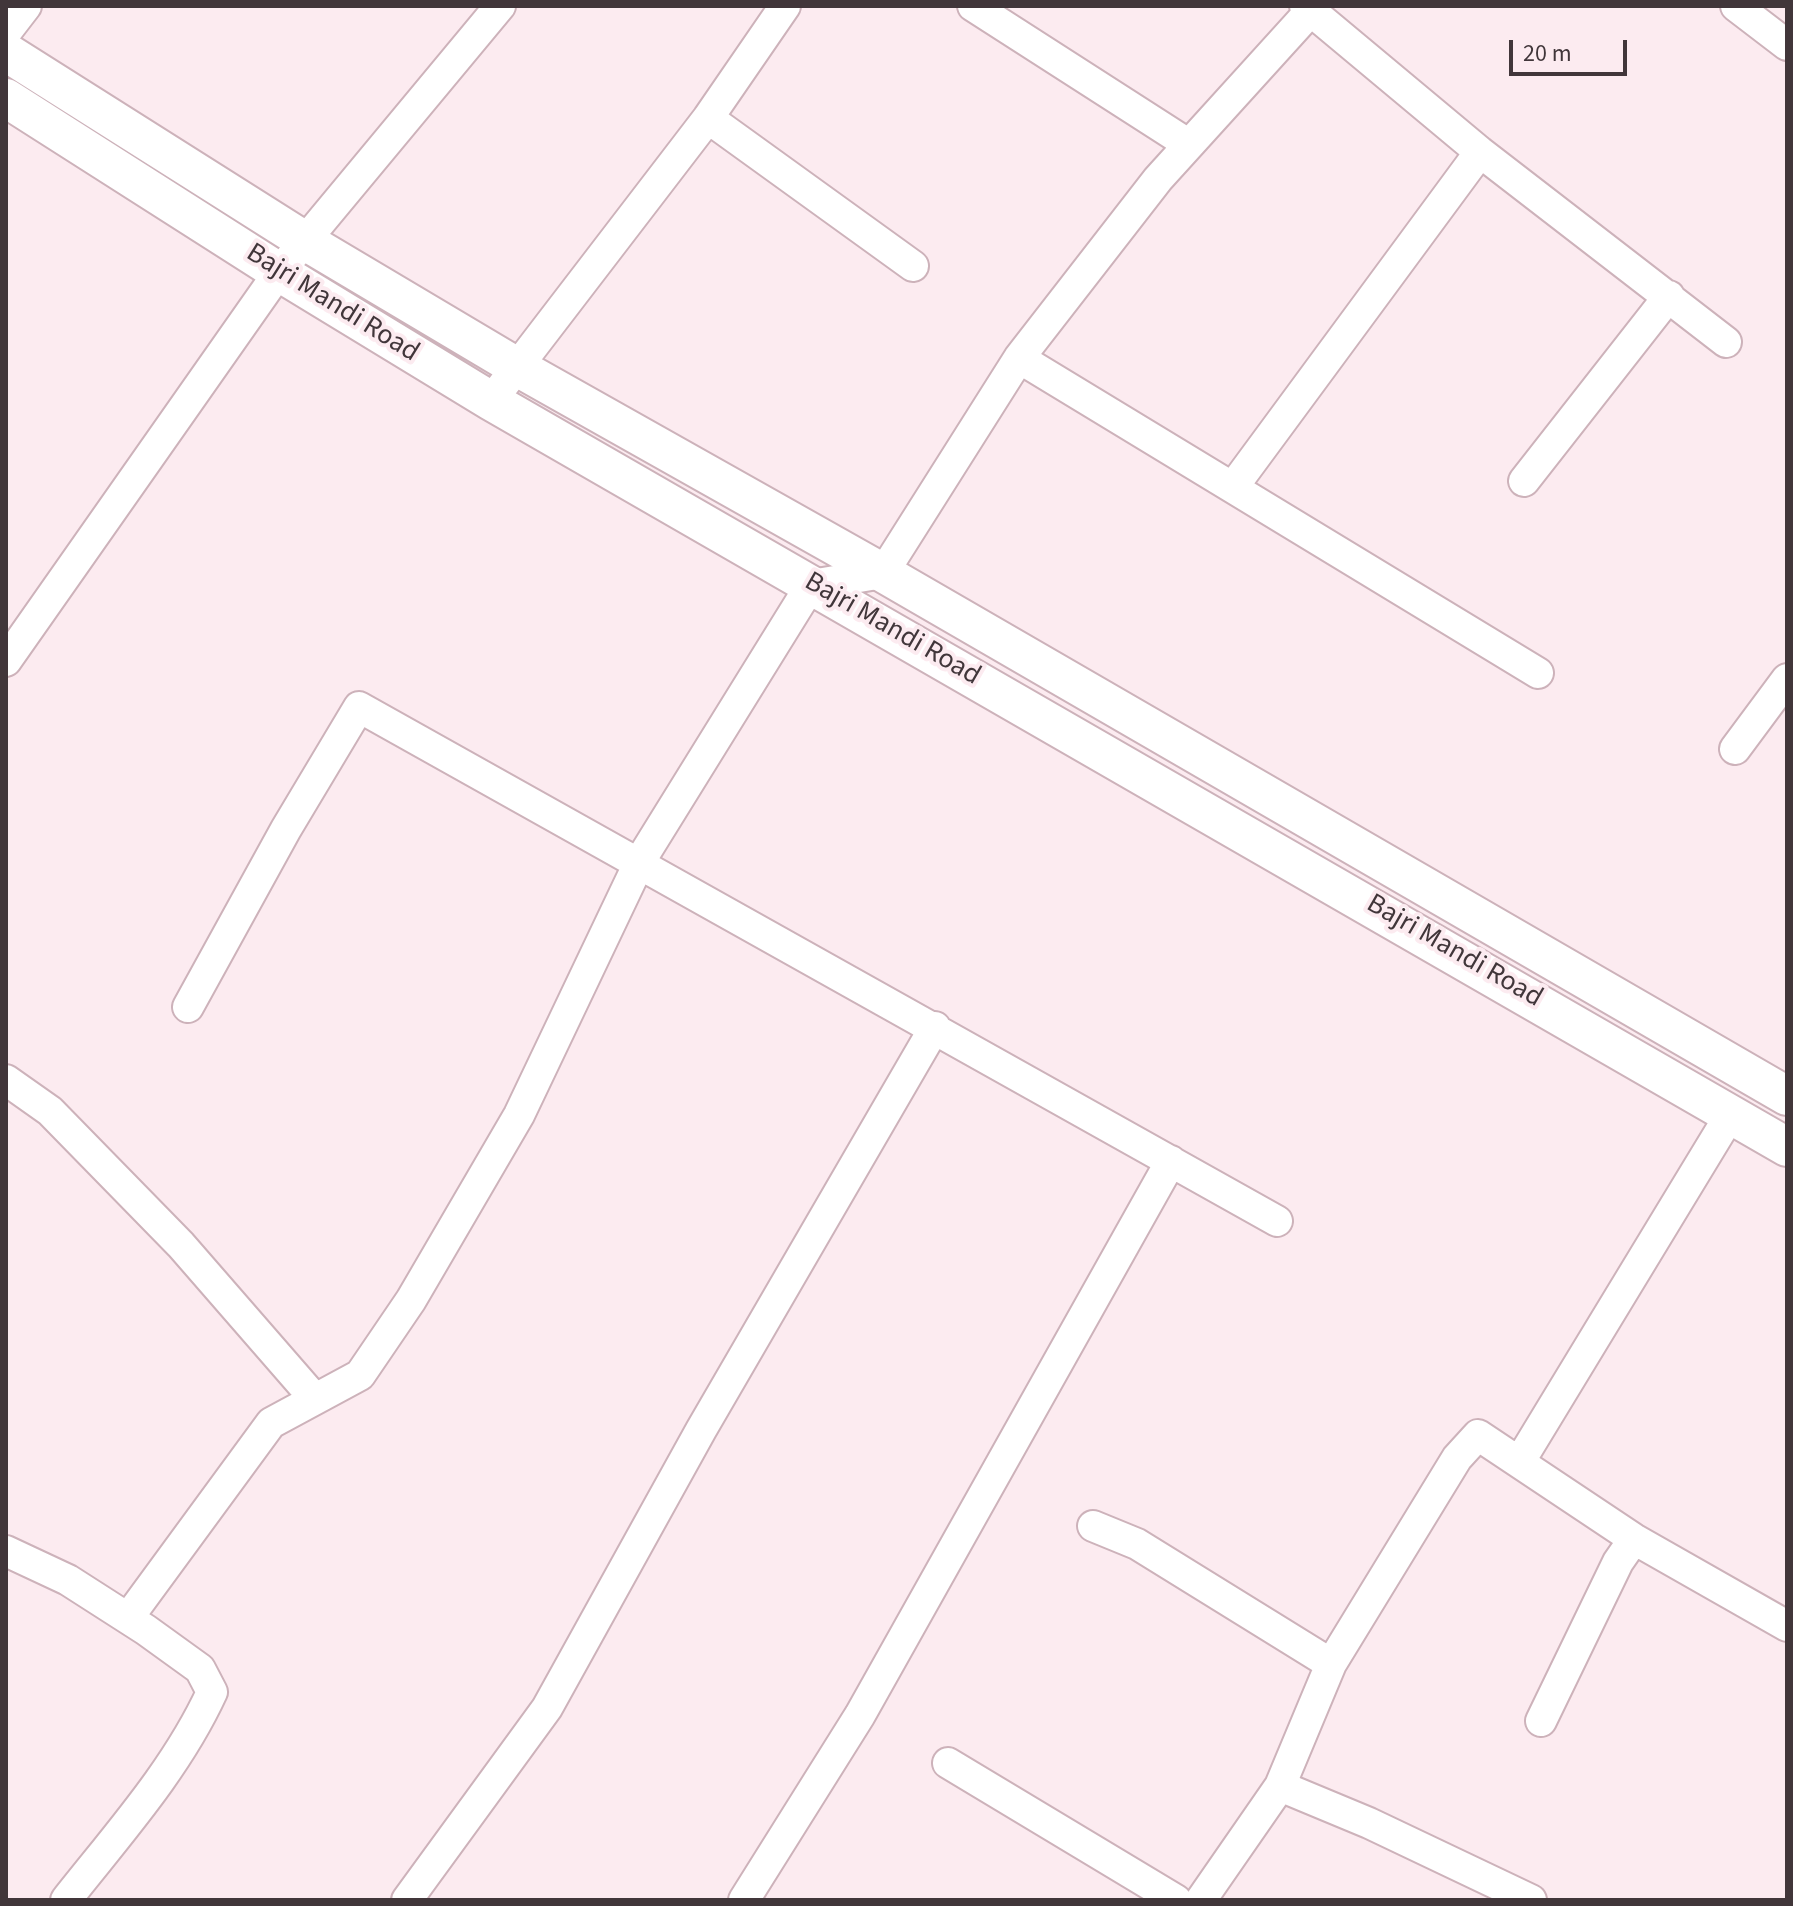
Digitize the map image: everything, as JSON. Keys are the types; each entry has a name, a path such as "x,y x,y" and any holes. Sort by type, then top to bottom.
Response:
{"street":[{"path":"6,32 26,6"},
{"path":"6,661 279,272 500,6"},
{"path":"491,401 708,118 785,6"},
{"path":"973,6 1188,144"},
{"path":"1736,6 1787,45"},
{"path":"128,1618 271,1423 360,1375 411,1300 519,1115 640,861 811,585 883,573 1019,358 1188,144 1310,8 1480,152 1726,342"},
{"path":"6,52 305,241 517,367 883,573 1787,1096"},
{"name":"Bajri Mandi Road","path":"6,98 279,272 491,401 1732,1112 1787,1147"},
{"path":"708,118 913,266"},
{"path":"1233,487 1480,152"},
{"path":"1524,481 1669,296"},
{"path":"1019,358 1538,673"},
{"path":"1735,749 1787,679"},
{"path":"188,1007 286,829 359,707 640,861 1277,1221"},
{"path":"407,1900 547,1708 709,1416 935,1027"},
{"path":"6,1080 50,1111 170,1234 315,1399"},
{"path":"1520,1461 1732,1112"},
{"path":"744,1900 860,1715 971,1511 1079,1329 1171,1161"},
{"path":"1201,1900 1280,1786 1331,1664 1457,1458 1478,1435 1634,1539 1787,1626"},
{"path":"1093,1526 1137,1544 1331,1664"},
{"path":"1541,1721 1618,1562 1634,1539"},
{"path":"6,1551 68,1580 128,1618 200,1669 212,1692 199,1720 155,1788 66,1900"},
{"path":"948,1763 1176,1900"},
{"path":"1280,1786 1369,1823 1531,1900"}]}
